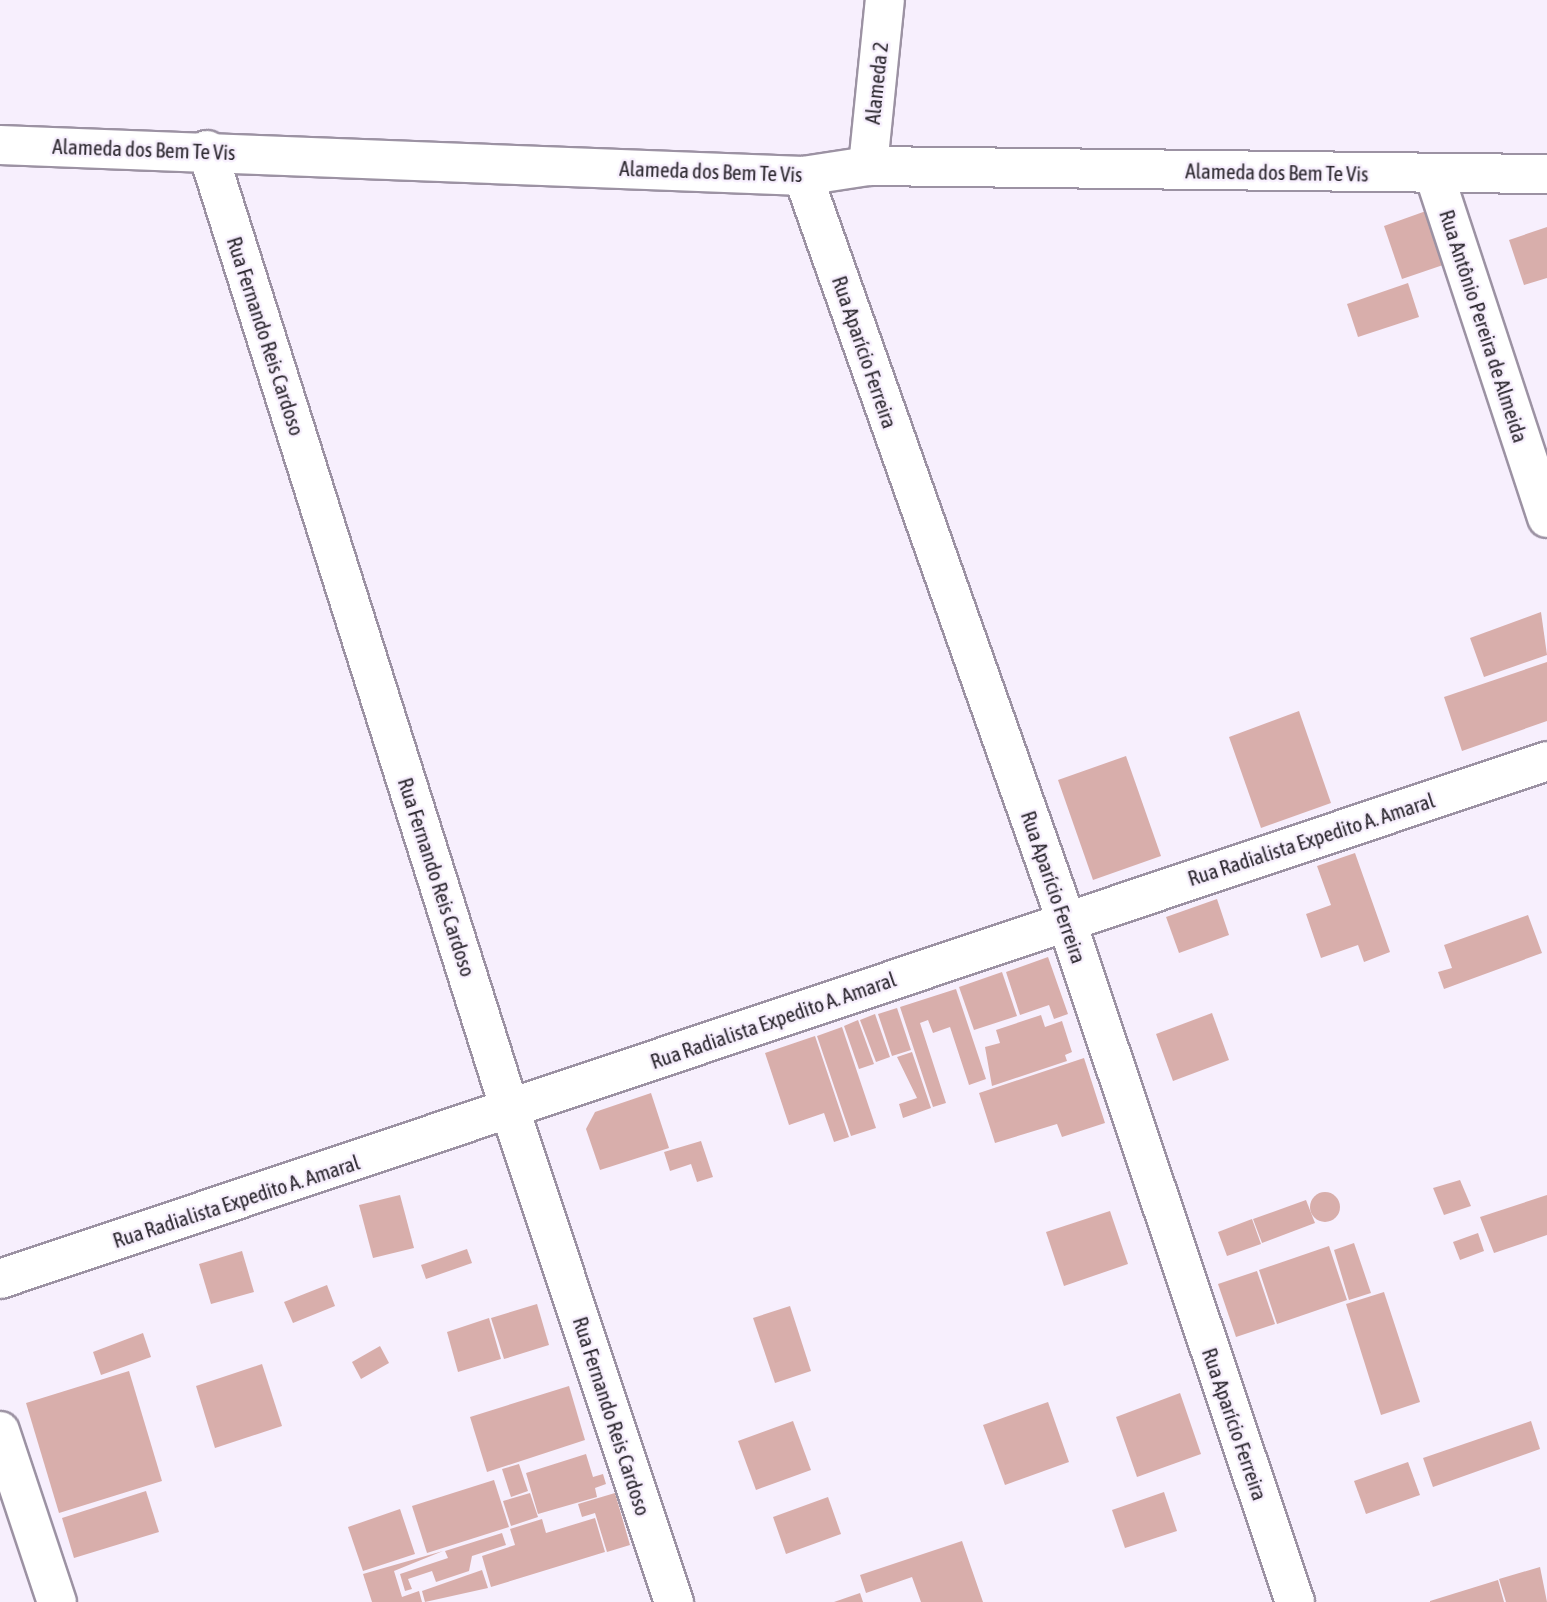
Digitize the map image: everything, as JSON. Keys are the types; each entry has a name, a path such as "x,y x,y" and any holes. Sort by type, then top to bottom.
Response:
{"street":[{"name":"Alameda 2","path":"868,166 885,0"},
{"name":"Alameda dos Bem Te Vis","path":"0,145 207,150 803,176 868,166 1547,174"},
{"name":"Rua Fernando Reis Cardoso","path":"207,150 510,1110 674,1602"},
{"name":"Rua Antônio Pereira de Almeida","path":"1434,174 1547,518"},
{"name":"Rua Aparício Ferreira","path":"803,176 1066,920 1295,1602"},
{"name":"Rua Radialista Expedito A. Amaral","path":"0,1279 1547,761"},
{"path":"0,1431 57,1602"}],"building":[{"path":"1426,211 1446,264 1402,279 1384,226"},
{"path":"1547,227 1547,278 1524,285 1509,240"},
{"path":"1408,283 1419,317 1358,337 1347,304"},
{"path":"1541,612 1547,655 1484,677 1470,638"},
{"path":"1547,662 1547,721 1462,751 1444,697"},
{"path":"1299,711 1331,803 1261,828 1229,737"},
{"path":"1126,756 1161,856 1093,880 1058,780"},
{"path":"1355,853 1390,952 1364,962 1358,945 1321,958 1306,914 1331,905 1317,866"},
{"path":"1217,899 1229,935 1179,953 1166,917"},
{"path":"1528,915 1542,953 1444,989 1438,972 1452,968 1444,945"},
{"path":"1048,957 1068,1014 1054,1019 1049,1005 1020,1015 1006,972"},
{"path":"1002,972 1017,1016 974,1030 959,987"},
{"path":"956,989 986,1079 969,1085 950,1027 933,1033 928,1020 920,1023 946,1103 933,1107 900,1007"},
{"path":"897,1008 911,1050 892,1056 878,1014"},
{"path":"1212,1013 1229,1060 1173,1081 1156,1034"},
{"path":"875,1014 890,1057 876,1062 860,1020"},
{"path":"1041,1015 1045,1027 1062,1021 1072,1052 1065,1055 1067,1061 992,1086 985,1047 1000,1043 996,1030"},
{"path":"858,1020 874,1064 859,1069 844,1026"},
{"path":"842,1027 876,1128 851,1136 817,1036"},
{"path":"815,1036 849,1137 834,1142 824,1113 789,1125 765,1053"},
{"path":"912,1052 931,1108 903,1118 899,1104 917,1098 897,1057"},
{"path":"1084,1058 1105,1123 1062,1137 1057,1124 995,1143 979,1093"},
{"path":"651,1093 669,1148 600,1170 586,1129 595,1112"},
{"path":"701,1141 713,1177 697,1182 691,1164 670,1171 664,1152"},
{"path":"1460,1180 1471,1206 1444,1215 1433,1188"},
{"path":"1325,1192 1336,1196 1340,1207 1336,1218 1325,1222 1314,1218 1310,1207 1314,1196"},
{"path":"400,1195 414,1248 373,1258 359,1205"},
{"path":"1547,1195 1547,1235 1494,1253 1480,1217"},
{"path":"1306,1200 1315,1223 1262,1243 1253,1219"},
{"path":"1110,1211 1128,1264 1064,1286 1046,1232"},
{"path":"1252,1219 1261,1244 1227,1256 1218,1232"},
{"path":"1478,1233 1484,1251 1460,1260 1453,1242"},
{"path":"1354,1243 1371,1293 1349,1300 1334,1250"},
{"path":"1329,1246 1347,1300 1277,1324 1259,1270"},
{"path":"467,1249 472,1263 426,1279 421,1265"},
{"path":"242,1251 254,1292 211,1304 199,1264"},
{"path":"1257,1271 1275,1324 1236,1337 1218,1284"},
{"path":"327,1285 335,1306 293,1323 284,1302"},
{"path":"1384,1292 1420,1402 1381,1415 1346,1304"},
{"path":"537,1304 549,1345 504,1359 491,1318"},
{"path":"790,1306 811,1371 775,1383 753,1318"},
{"path":"489,1318 501,1359 458,1372 447,1332"},
{"path":"143,1333 151,1357 101,1375 93,1352"},
{"path":"380,1346 389,1363 361,1379 352,1362"},
{"path":"262,1364 282,1426 215,1448 196,1386"},
{"path":"129,1371 162,1481 59,1513 26,1403"},
{"path":"569,1386 585,1440 487,1472 470,1417"},
{"path":"1180,1393 1201,1454 1137,1477 1116,1417"},
{"path":"1048,1402 1069,1462 1005,1485 983,1425"},
{"path":"793,1421 811,1470 756,1490 738,1441"},
{"path":"1531,1421 1540,1449 1433,1487 1423,1458"},
{"path":"586,1454 593,1477 603,1474 606,1484 595,1488 597,1497 538,1514 526,1473"},
{"path":"1408,1462 1420,1495 1366,1514 1354,1481"},
{"path":"519,1464 528,1491 511,1497 502,1469"},
{"path":"494,1480 509,1527 427,1553 412,1506"},
{"path":"146,1491 159,1532 74,1558 62,1518"},
{"path":"1164,1492 1177,1531 1125,1548 1112,1510"},
{"path":"530,1493 538,1517 511,1526 503,1501"},
{"path":"615,1493 630,1545 607,1552 595,1513 582,1517 578,1504"},
{"path":"828,1497 841,1534 786,1554 773,1517"},
{"path":"400,1509 415,1554 363,1571 348,1527"},
{"path":"595,1518 605,1552 491,1587 482,1556 515,1545 510,1529 542,1519 546,1533"},
{"path":"502,1533 506,1545 472,1556 469,1571 436,1582 432,1571 408,1579 412,1589 405,1591 400,1574 448,1558 445,1551"},
{"path":"962,1541 983,1602 921,1602 912,1577 866,1593 860,1575"},
{"path":"443,1551 394,1571 402,1597 419,1591 422,1602 372,1602 363,1574"},
{"path":"1540,1567 1547,1602 1506,1602 1499,1579"},
{"path":"482,1570 488,1588 425,1602 422,1591"},
{"path":"1498,1580 1504,1602 1430,1602 1430,1601"},
{"path":"860,1593 863,1602 834,1602"}]}
